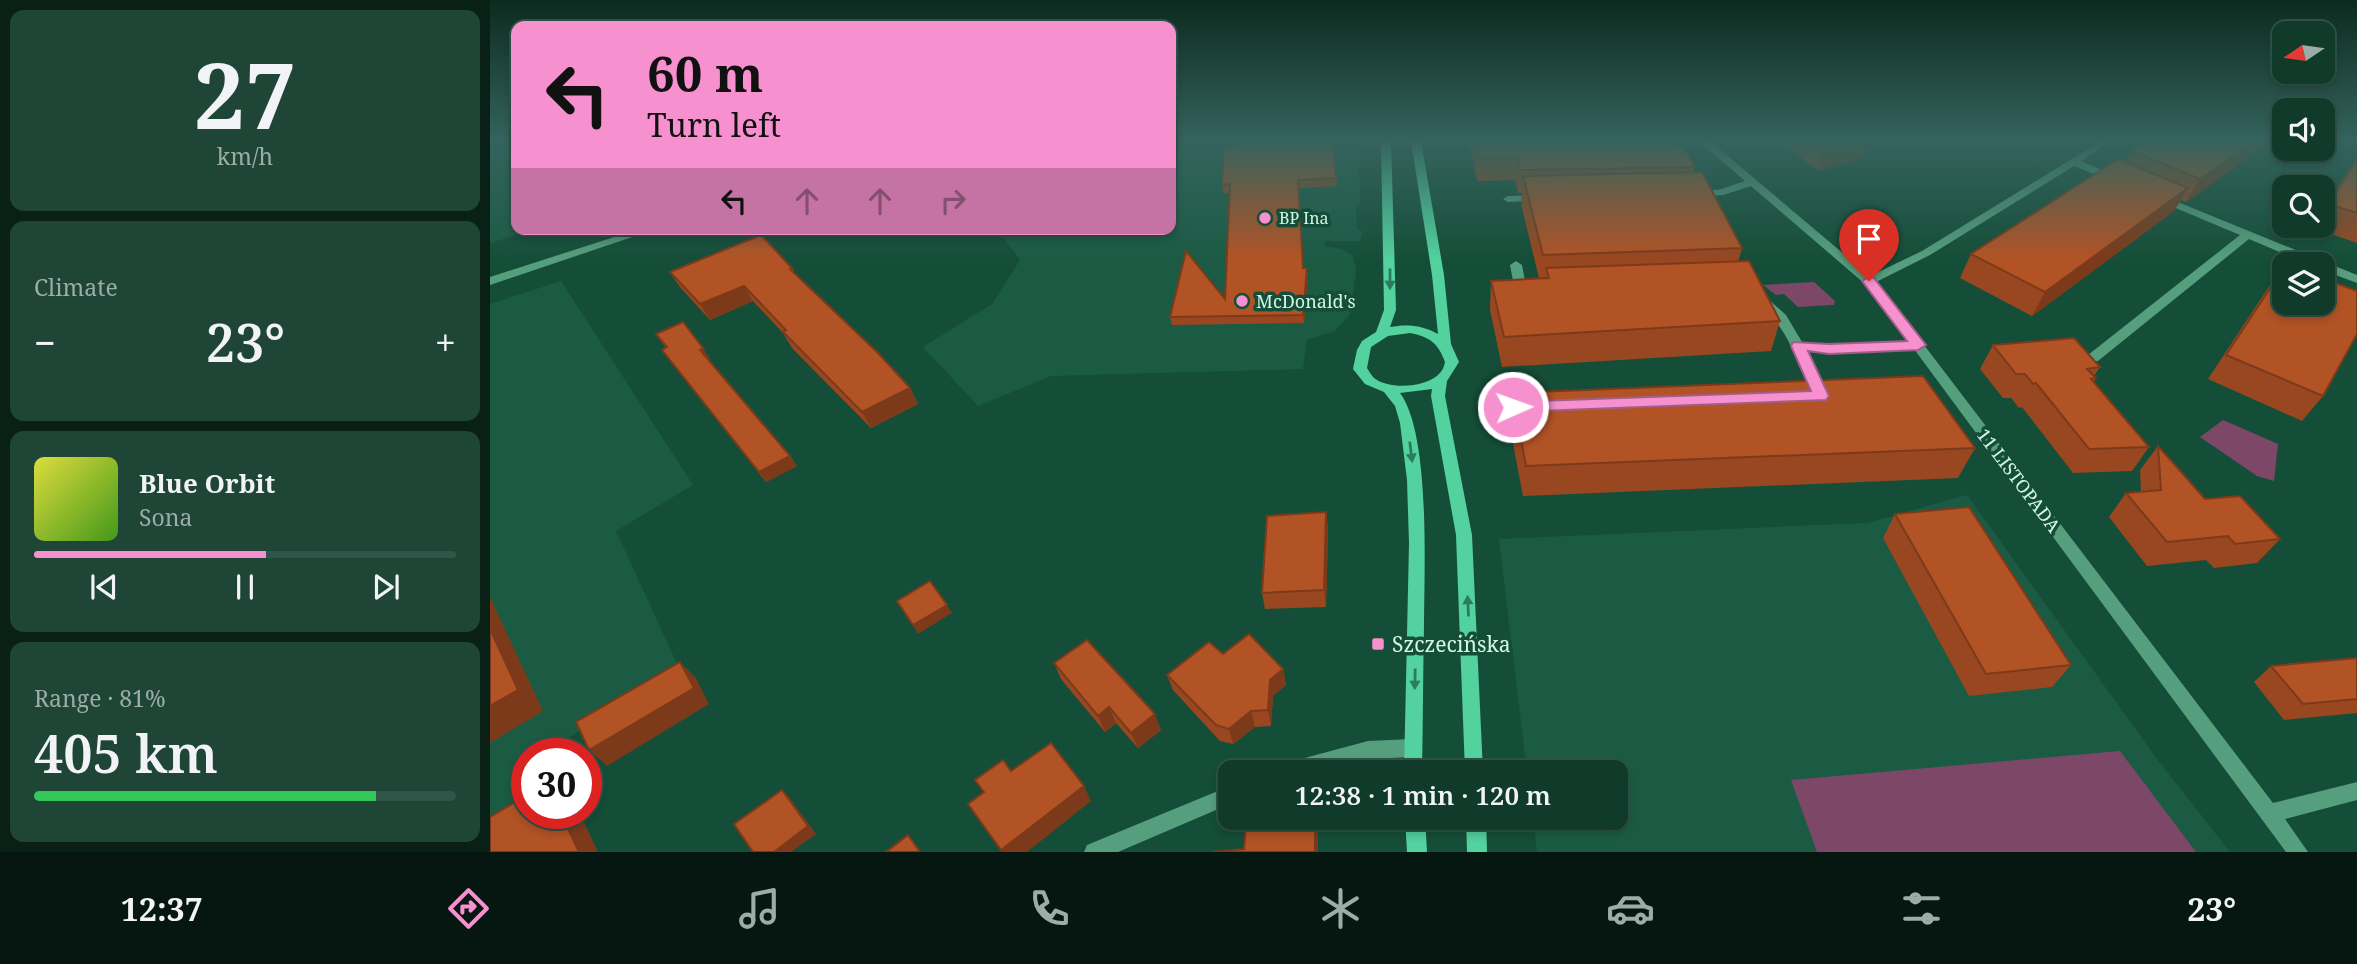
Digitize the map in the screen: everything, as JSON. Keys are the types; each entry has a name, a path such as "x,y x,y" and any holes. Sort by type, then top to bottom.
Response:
{"main road":[{"path":"1381,334 1388,323 1391,304 1387,181"},
{"path":"1423,181 1438,275 1445,344 1451,363 1441,379 1438,396 1464,535 1473,760"},
{"path":"1441,379 1417,390 1389,389 1371,382 1361,370 1359,357 1367,343 1381,334 1410,329 1425,332 1445,344"},
{"path":"1389,389 1401,405 1407,423 1414,480 1417,543 1412,760"},
{"path":"1416,830 1417,852"},
{"path":"1477,830 1478,852"}],"street":[{"path":"1869,281 1913,260 2043,181"},
{"path":"2120,181 2130,185"},
{"path":"1686,195 1723,192 1753,182"},
{"name":"11 LISTOPADA","path":"1753,182 1869,281 2298,852"},
{"path":"2153,195 2288,252"},
{"path":"1508,199 1549,198"},
{"path":"490,281 632,235"},
{"path":"2094,358 2247,235"},
{"path":"1516,265 1517,292 1535,292"},
{"path":"2335,271 2357,279"},
{"path":"1754,293 1782,318 1798,346 1821,396 1807,397"},
{"path":"1798,346 1829,349 1918,345"},
{"path":"1331,760 1368,750 1412,748"},
{"path":"2269,814 2357,791"},
{"path":"1094,852 1218,800"}],"shaded area":[{"path":"490,181 511,181 511,235 516,235 490,243"},
{"path":"1176,181 1359,181 1360,204 1356,205 1357,229 1362,232 1360,241 1326,241 1324,246 1342,249 1353,256 1356,270 1350,315 1334,331 1307,340 1303,369 1051,376 978,406 923,347 992,304 1020,260 1001,235 1176,235"},
{"path":"561,281 693,485 616,531 678,666 568,738 511,738 512,829 490,852 490,304"},
{"path":"1814,282 1835,301 1834,305 1798,307 1784,294 1776,295 1763,285"},
{"path":"2223,420 2278,444 2274,481 2257,476 2200,437"},
{"path":"1967,495 2157,759 2230,852 1537,852 1534,830 1628,830 1628,760 1526,760 1499,539 1867,523"},
{"path":"2120,751 2196,852 1817,852 1791,780"}],"building":[{"path":"1222,181 1298,181 1303,268 1307,268 1303,315 1170,317 1186,251 1225,299 1230,184 1222,185"},
{"path":"1524,181 1707,181 1742,248 1543,255"},
{"path":"2084,181 2171,181 2188,188 2045,292 1971,254"},
{"path":"2343,181 2357,181 2357,213 2335,206 2335,193"},
{"path":"761,235 792,268 790,269 878,353 910,388 862,412 783,332 786,330 744,286 700,304 670,272"},
{"path":"1749,261 1780,321 1504,337 1491,281 1549,278 1546,268"},
{"path":"2335,283 2357,291 2357,334 2323,396 2226,355 2272,285 2272,315 2335,315"},
{"path":"683,322 703,348 700,350 790,456 759,472 662,350 667,347 656,334"},
{"path":"2074,338 2100,367 2087,369 2096,378 2091,379 2149,447 2089,449 2036,383 2033,384 2025,374 2016,374 1993,345"},
{"path":"1923,376 1975,448 1526,466 1512,393"},
{"path":"2158,446 2205,499 2240,496 2280,539 2235,544 2228,536 2167,542 2126,493 2161,490"},
{"path":"1969,507 2071,665 1986,674 1895,514"},
{"path":"1326,512 1324,590 1262,593 1267,516"},
{"path":"930,581 947,605 913,625 897,601"},
{"path":"490,629 518,690 490,706"},
{"path":"1249,634 1283,669 1270,680 1268,710 1251,711 1229,729 1216,725 1167,675 1209,642 1223,654"},
{"path":"1087,640 1155,714 1131,733 1109,707 1098,716 1054,663"},
{"path":"2357,658 2357,699 2303,704 2271,666"},
{"path":"680,662 694,688 602,742 602,738 583,738 576,722"},
{"path":"1051,743 1084,786 1001,850 968,804 984,792 975,780 1003,760 1011,771"},
{"path":"782,790 808,826 774,852 753,852 734,824"},
{"path":"511,805 511,829 568,829 579,852 490,852 490,817"},
{"path":"1246,830 1315,830 1315,852 1212,852 1244,849"},
{"path":"908,835 920,852 886,852"}],"place":[{"name":"BP Ina","path":"1265,218"},
{"name":"McDonald's","path":"1242,301"},
{"name":"Szczecińska","path":"1378,644"}],"route":[{"path":"1513,407 1821,396 1798,346 1829,349 1918,345 1869,281"}]}
